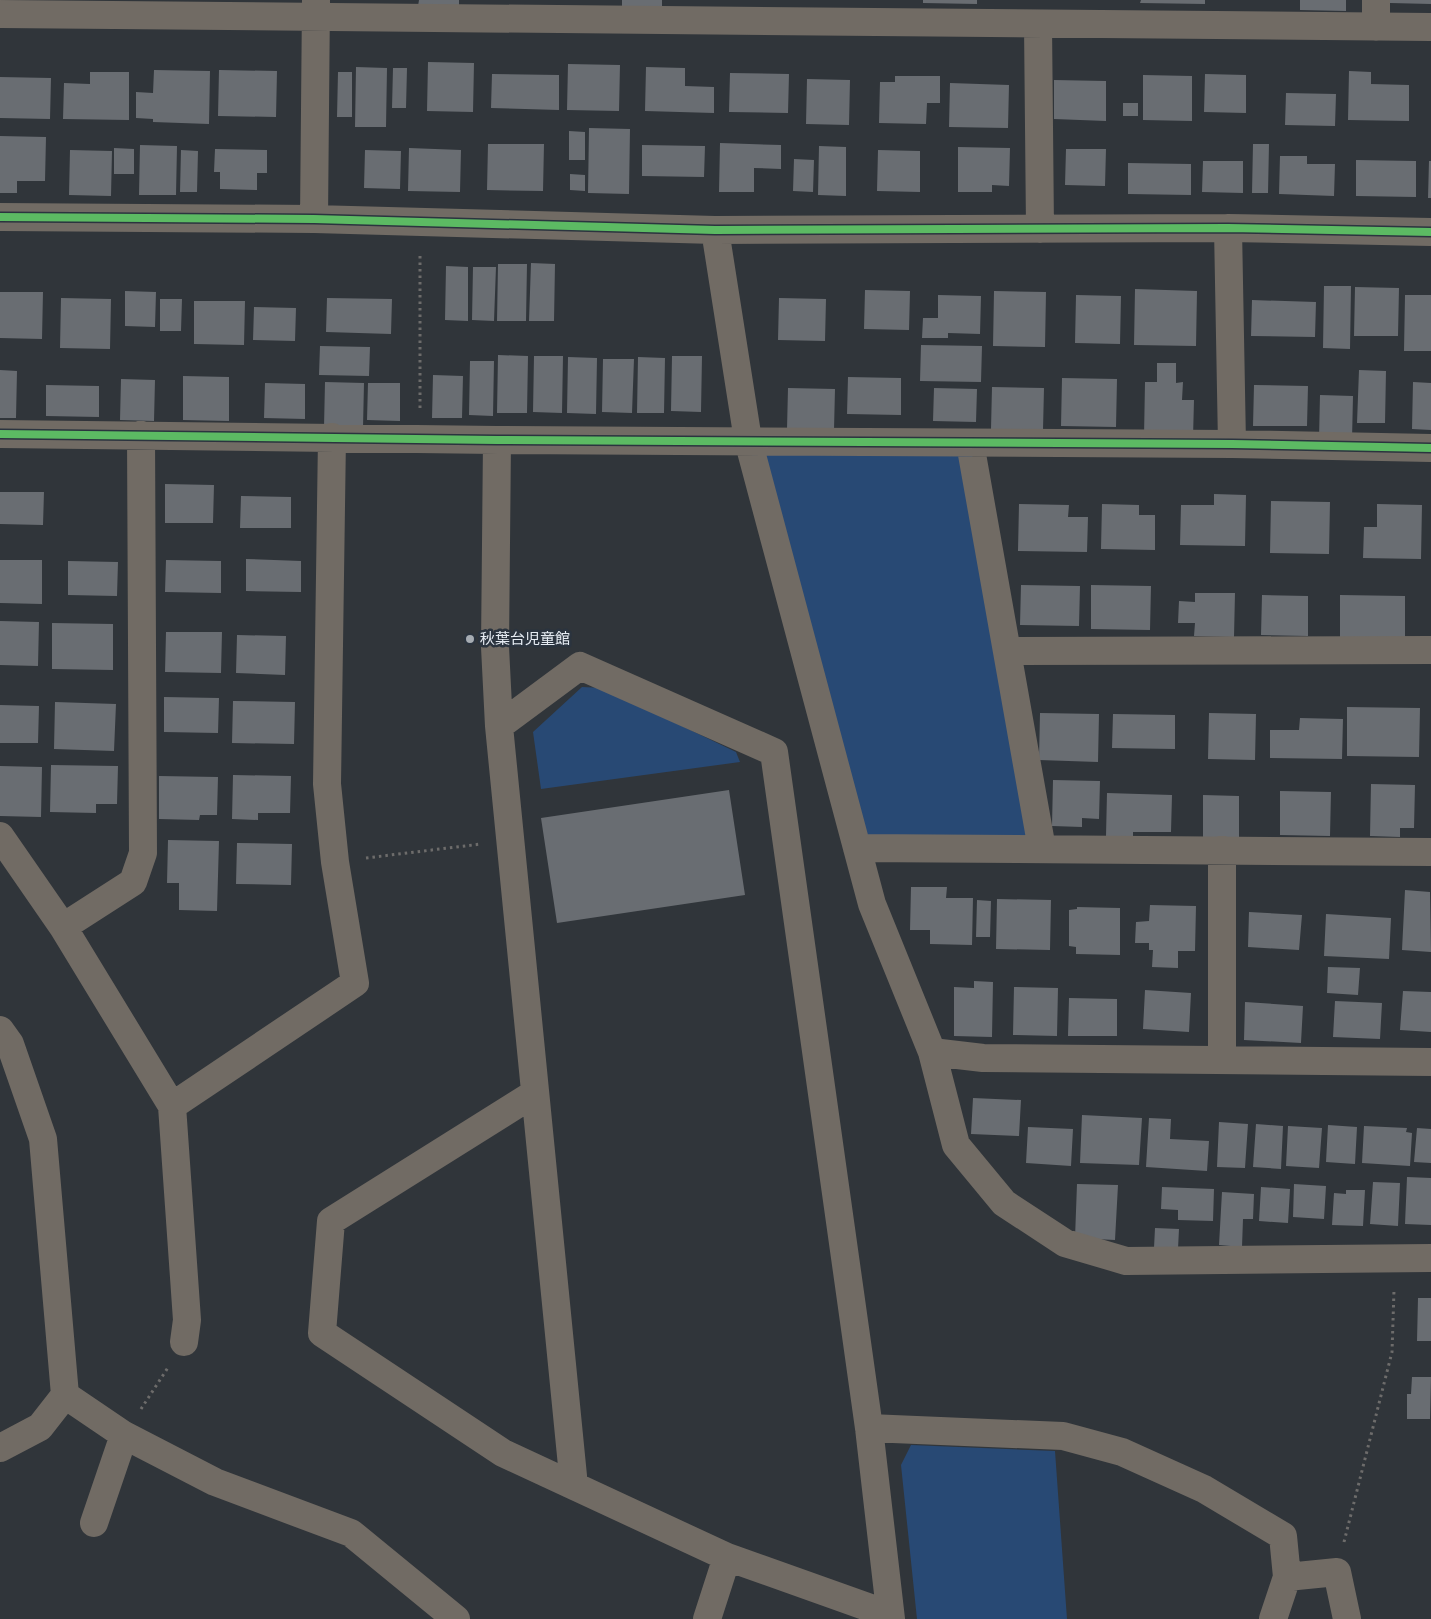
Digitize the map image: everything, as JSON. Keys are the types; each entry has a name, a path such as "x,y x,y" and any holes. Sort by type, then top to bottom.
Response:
{"street":[{"path":"1376,0 1376,27"},
{"path":"0,14 134,7 693,10 1038,24 1431,28"},
{"path":"314,218 316,8"},
{"path":"1038,24 1040,229"},
{"path":"0,217 314,218 715,230 1228,228 1431,232"},
{"path":"1228,228 1232,444"},
{"path":"715,230 748,440 872,904 932,1052 956,1145 1004,1203 1065,1243 1126,1261 1431,1258"},
{"path":"0,434 497,440 1232,444 1431,448"},
{"path":"63,927 134,882 143,854 141,435"},
{"path":"172,1106 355,983 335,862 327,784 332,438"},
{"path":"497,440 495,647 499,726 574,1486"},
{"path":"970,443 1042,849"},
{"path":"1007,651 1431,650"},
{"path":"499,726 580,666 774,752 869,1428 890,1617 727,1557 503,1453 322,1333 331,1221 535,1093"},
{"path":"0,836 63,927 172,1106 187,1320 184,1342"},
{"path":"857,848 1431,852"},
{"path":"1222,850 1222,1059"},
{"path":"0,1030 10,1044 43,1139 64,1395 40,1427 0,1448"},
{"path":"932,1052 983,1058 1431,1062"},
{"path":"64,1395 124,1434 215,1482 351,1533 456,1619"},
{"path":"869,1428 1063,1436 1122,1452 1204,1489 1283,1536 1287,1577 1273,1619"},
{"path":"94,1523 124,1434"},
{"path":"707,1619 727,1557"},
{"path":"1287,1577 1337,1572 1347,1619"}],"path":[{"path":"420,222 420,439"},
{"path":"335,862 509,840"},
{"path":"1337,1572 1392,1352 1394,1258"},
{"path":"124,1434 184,1342"}],"shaded area":[{"path":"748,440 970,443 1042,849 857,848"},
{"path":"582,687 603,688 736,752 740,762 541,789 533,732"},
{"path":"911,1445 1055,1451 1067,1619 917,1619 901,1465"}],"building":[{"path":"419,0 459,0 459,7 418,6"},
{"path":"622,0 662,0 662,7 622,6"},
{"path":"923,0 977,0 977,4 923,3"},
{"path":"1141,0 1205,0 1205,4 1140,3"},
{"path":"1300,0 1346,0 1346,11 1300,10"},
{"path":"1390,0 1431,0 1431,4 1390,3"},
{"path":"428,62 474,63 473,112 427,111"},
{"path":"568,64 620,65 619,111 567,110"},
{"path":"356,67 387,68 386,127 355,127"},
{"path":"646,67 685,68 685,86 714,87 714,113 645,111"},
{"path":"393,68 407,68 406,108 392,108"},
{"path":"154,70 210,71 209,124 153,122 153,119 136,118 136,92 153,93"},
{"path":"219,70 277,71 276,117 218,116"},
{"path":"1349,71 1371,72 1371,84 1409,85 1409,121 1348,120"},
{"path":"90,72 129,72 129,120 63,119 64,83 90,84"},
{"path":"338,72 352,72 352,117 337,117"},
{"path":"730,73 789,74 788,113 729,112"},
{"path":"492,74 559,75 559,110 491,108"},
{"path":"1205,74 1246,75 1246,113 1204,112"},
{"path":"1143,75 1192,76 1192,121 1143,120"},
{"path":"895,76 940,76 940,103 927,103 926,124 879,123 880,82 895,82"},
{"path":"0,77 51,78 50,119 0,118"},
{"path":"807,79 850,80 849,125 806,124"},
{"path":"1054,80 1106,81 1106,121 1054,119"},
{"path":"950,83 1009,85 1008,128 949,127"},
{"path":"1286,93 1336,94 1335,126 1285,125"},
{"path":"1123,103 1138,103 1138,116 1123,116"},
{"path":"589,128 630,129 629,194 588,193"},
{"path":"569,131 585,132 585,160 569,160"},
{"path":"0,136 46,137 45,181 17,181 17,193 0,193"},
{"path":"720,143 781,145 781,169 754,168 754,192 719,192"},
{"path":"488,144 544,144 543,191 487,190"},
{"path":"1253,144 1269,144 1268,193 1252,193"},
{"path":"140,145 177,146 176,195 139,195"},
{"path":"642,145 705,146 704,177 642,176"},
{"path":"819,146 846,147 846,196 818,195"},
{"path":"958,147 1010,148 1009,186 992,185 992,192 958,192"},
{"path":"114,148 134,149 134,174 114,174"},
{"path":"409,148 461,150 460,192 408,191"},
{"path":"215,149 267,150 267,173 257,173 257,190 220,189 220,172 214,172"},
{"path":"1066,149 1106,149 1105,186 1065,185"},
{"path":"70,150 112,151 111,196 69,195"},
{"path":"181,150 198,151 197,192 180,192"},
{"path":"365,150 401,151 400,189 364,188"},
{"path":"878,150 920,151 920,192 877,191"},
{"path":"1280,156 1307,156 1307,164 1335,164 1334,196 1279,194"},
{"path":"794,159 814,160 813,192 793,191"},
{"path":"1356,160 1416,161 1416,197 1356,196"},
{"path":"1203,161 1243,161 1243,193 1202,192"},
{"path":"1429,161 1431,161 1431,198 1428,198"},
{"path":"1128,163 1191,164 1191,195 1128,194"},
{"path":"570,174 585,175 585,191 570,190"},
{"path":"531,263 555,264 554,321 529,321"},
{"path":"498,264 527,264 526,321 497,321"},
{"path":"446,266 468,267 468,321 445,320"},
{"path":"473,267 496,267 494,321 472,320"},
{"path":"1324,286 1351,286 1350,349 1323,348"},
{"path":"1355,287 1399,288 1398,336 1354,336"},
{"path":"1135,289 1197,291 1196,346 1134,345"},
{"path":"865,290 910,291 909,330 864,329"},
{"path":"125,291 156,292 155,327 125,326"},
{"path":"994,291 1046,292 1045,347 993,346"},
{"path":"0,292 43,292 42,339 0,338"},
{"path":"938,295 981,296 980,334 948,333 948,338 922,338 923,318 938,318"},
{"path":"1076,295 1121,296 1120,344 1075,343"},
{"path":"1405,295 1431,295 1431,351 1404,351"},
{"path":"61,298 111,299 110,349 60,348"},
{"path":"327,298 392,299 391,334 326,332"},
{"path":"779,298 826,299 825,341 778,340"},
{"path":"160,299 182,299 181,331 160,331"},
{"path":"1252,300 1316,302 1315,337 1251,336"},
{"path":"194,301 245,301 244,345 194,344"},
{"path":"254,307 296,308 295,341 253,340"},
{"path":"921,345 982,346 981,382 920,381"},
{"path":"320,346 370,347 369,376 319,375"},
{"path":"498,355 528,356 527,413 497,413"},
{"path":"534,356 563,356 562,413 533,412"},
{"path":"672,356 702,356 701,412 671,411"},
{"path":"568,357 597,358 596,414 567,413"},
{"path":"638,357 665,358 664,413 637,413"},
{"path":"603,359 634,359 632,413 602,412"},
{"path":"470,361 494,361 493,416 469,415"},
{"path":"1157,363 1176,363 1176,383 1183,382 1182,400 1194,400 1193,438 1144,437 1145,382 1157,382"},
{"path":"0,370 17,371 16,418 0,418"},
{"path":"1359,370 1386,371 1385,423 1357,423"},
{"path":"433,375 463,376 462,418 432,418"},
{"path":"183,376 229,377 229,421 183,420"},
{"path":"848,377 901,378 901,415 847,414"},
{"path":"1062,378 1117,379 1116,427 1061,426"},
{"path":"121,379 155,380 154,421 120,420"},
{"path":"325,382 364,383 363,428 324,427"},
{"path":"1413,382 1431,383 1431,430 1412,429"},
{"path":"265,383 305,384 305,419 264,418"},
{"path":"368,383 400,383 400,421 367,420"},
{"path":"46,385 99,386 99,417 46,416"},
{"path":"1254,385 1308,386 1307,426 1253,426"},
{"path":"992,387 1044,388 1043,430 991,429"},
{"path":"788,388 835,389 834,430 787,429"},
{"path":"934,388 977,389 976,422 933,421"},
{"path":"1320,395 1353,396 1352,440 1319,439"},
{"path":"165,484 214,485 213,523 165,523"},
{"path":"0,492 44,492 43,525 0,524"},
{"path":"1214,494 1246,495 1245,546 1180,545 1181,505 1214,505"},
{"path":"241,496 291,497 291,528 240,528"},
{"path":"1271,501 1330,502 1329,554 1270,553"},
{"path":"1019,504 1069,505 1068,517 1088,517 1087,552 1018,551"},
{"path":"1102,504 1139,505 1139,515 1155,515 1155,550 1101,549"},
{"path":"1377,504 1422,505 1421,559 1363,558 1364,527 1377,527"},
{"path":"246,559 301,561 301,592 246,591"},
{"path":"0,560 42,560 42,604 0,603"},
{"path":"166,560 221,561 221,593 165,592"},
{"path":"68,561 118,562 117,596 68,595"},
{"path":"1021,585 1080,586 1079,626 1020,625"},
{"path":"1091,585 1151,586 1150,630 1091,629"},
{"path":"1195,593 1235,593 1234,637 1194,636 1195,623 1178,623 1179,601 1195,602"},
{"path":"1262,595 1308,596 1308,636 1261,635"},
{"path":"1340,595 1405,596 1405,641 1340,639"},
{"path":"0,621 39,622 38,666 0,665"},
{"path":"52,623 113,624 113,670 52,669"},
{"path":"166,632 222,632 221,673 165,672"},
{"path":"237,635 286,636 285,675 236,673"},
{"path":"164,697 219,698 218,733 164,732"},
{"path":"233,701 295,702 294,744 232,743"},
{"path":"55,702 116,704 114,751 54,749"},
{"path":"0,705 39,706 38,743 0,743"},
{"path":"1347,707 1420,708 1419,757 1347,756"},
{"path":"1040,713 1099,714 1098,762 1039,760"},
{"path":"1209,713 1256,714 1255,760 1208,759"},
{"path":"1113,714 1175,715 1175,749 1112,748"},
{"path":"1300,718 1343,719 1342,759 1270,758 1270,730 1299,730"},
{"path":"51,765 118,766 117,804 96,804 96,813 50,812"},
{"path":"0,766 42,767 41,817 0,816"},
{"path":"233,775 291,776 290,813 258,813 258,820 232,819"},
{"path":"159,776 218,777 217,815 200,815 199,820 159,819"},
{"path":"1053,780 1100,781 1099,819 1082,818 1082,827 1052,826"},
{"path":"1371,784 1415,785 1414,828 1400,828 1400,837 1370,836"},
{"path":"729,790 745,895 557,923 541,818"},
{"path":"1280,791 1331,792 1330,836 1280,835"},
{"path":"1107,793 1172,795 1171,832 1133,832 1133,836 1106,836"},
{"path":"1203,795 1239,796 1239,839 1203,838"},
{"path":"168,840 219,841 217,911 179,910 179,883 167,883"},
{"path":"237,843 292,844 291,885 236,884"},
{"path":"911,887 947,887 946,898 973,898 972,945 930,944 930,930 910,930"},
{"path":"1405,890 1430,892 1431,952 1402,950"},
{"path":"997,899 1051,900 1050,950 996,949"},
{"path":"977,900 991,901 990,937 976,937"},
{"path":"1150,905 1196,906 1195,951 1178,951 1178,968 1152,967 1153,950 1149,950 1149,943 1135,943 1136,922 1149,921"},
{"path":"1077,907 1120,908 1120,955 1076,954 1076,947 1069,946 1069,910 1077,909"},
{"path":"1249,912 1302,915 1299,950 1248,947"},
{"path":"1326,914 1391,918 1389,959 1324,956"},
{"path":"1328,967 1360,968 1358,995 1327,993"},
{"path":"974,981 993,982 992,1037 954,1036 954,987 974,988"},
{"path":"1014,987 1058,988 1057,1036 1013,1035"},
{"path":"1145,990 1191,993 1189,1032 1143,1029"},
{"path":"1403,991 1431,992 1431,1032 1400,1030"},
{"path":"1069,998 1117,999 1117,1036 1068,1036"},
{"path":"1335,1001 1382,1003 1380,1039 1333,1037"},
{"path":"1245,1002 1303,1006 1301,1043 1244,1040"},
{"path":"973,1098 1021,1100 1019,1136 971,1134"},
{"path":"1082,1115 1142,1118 1139,1165 1080,1163"},
{"path":"1149,1118 1171,1119 1170,1139 1209,1141 1207,1171 1146,1167"},
{"path":"1219,1122 1248,1124 1245,1168 1217,1167"},
{"path":"1256,1124 1283,1126 1281,1169 1253,1167"},
{"path":"1328,1125 1357,1127 1355,1164 1326,1162"},
{"path":"1288,1126 1322,1128 1319,1168 1286,1166"},
{"path":"1364,1126 1407,1128 1406,1132 1412,1133 1410,1166 1362,1163"},
{"path":"1028,1127 1073,1129 1071,1166 1026,1163"},
{"path":"1417,1128 1431,1129 1431,1163 1414,1162"},
{"path":"1407,1177 1431,1178 1431,1225 1405,1224"},
{"path":"1373,1182 1400,1183 1398,1226 1370,1224"},
{"path":"1077,1184 1118,1185 1115,1240 1075,1238"},
{"path":"1294,1184 1326,1186 1324,1219 1293,1217"},
{"path":"1162,1187 1214,1189 1213,1221 1178,1220 1178,1210 1161,1209"},
{"path":"1261,1187 1290,1189 1288,1223 1259,1221"},
{"path":"1346,1190 1365,1190 1363,1226 1332,1225 1334,1193 1346,1194"},
{"path":"1222,1192 1254,1194 1253,1219 1243,1219 1242,1247 1219,1245"},
{"path":"1155,1228 1179,1229 1178,1249 1154,1248"},
{"path":"1418,1298 1431,1298 1431,1341 1417,1341"},
{"path":"1412,1377 1431,1377 1430,1419 1407,1419 1407,1394 1411,1394"}],"cycle path":[{"path":"0,217 314,219 715,230 1228,228 1431,232"},
{"path":"0,434 497,440 1232,444 1431,448"}],"place":[{"name":"秋葉台児童館","path":"470,639"}]}
